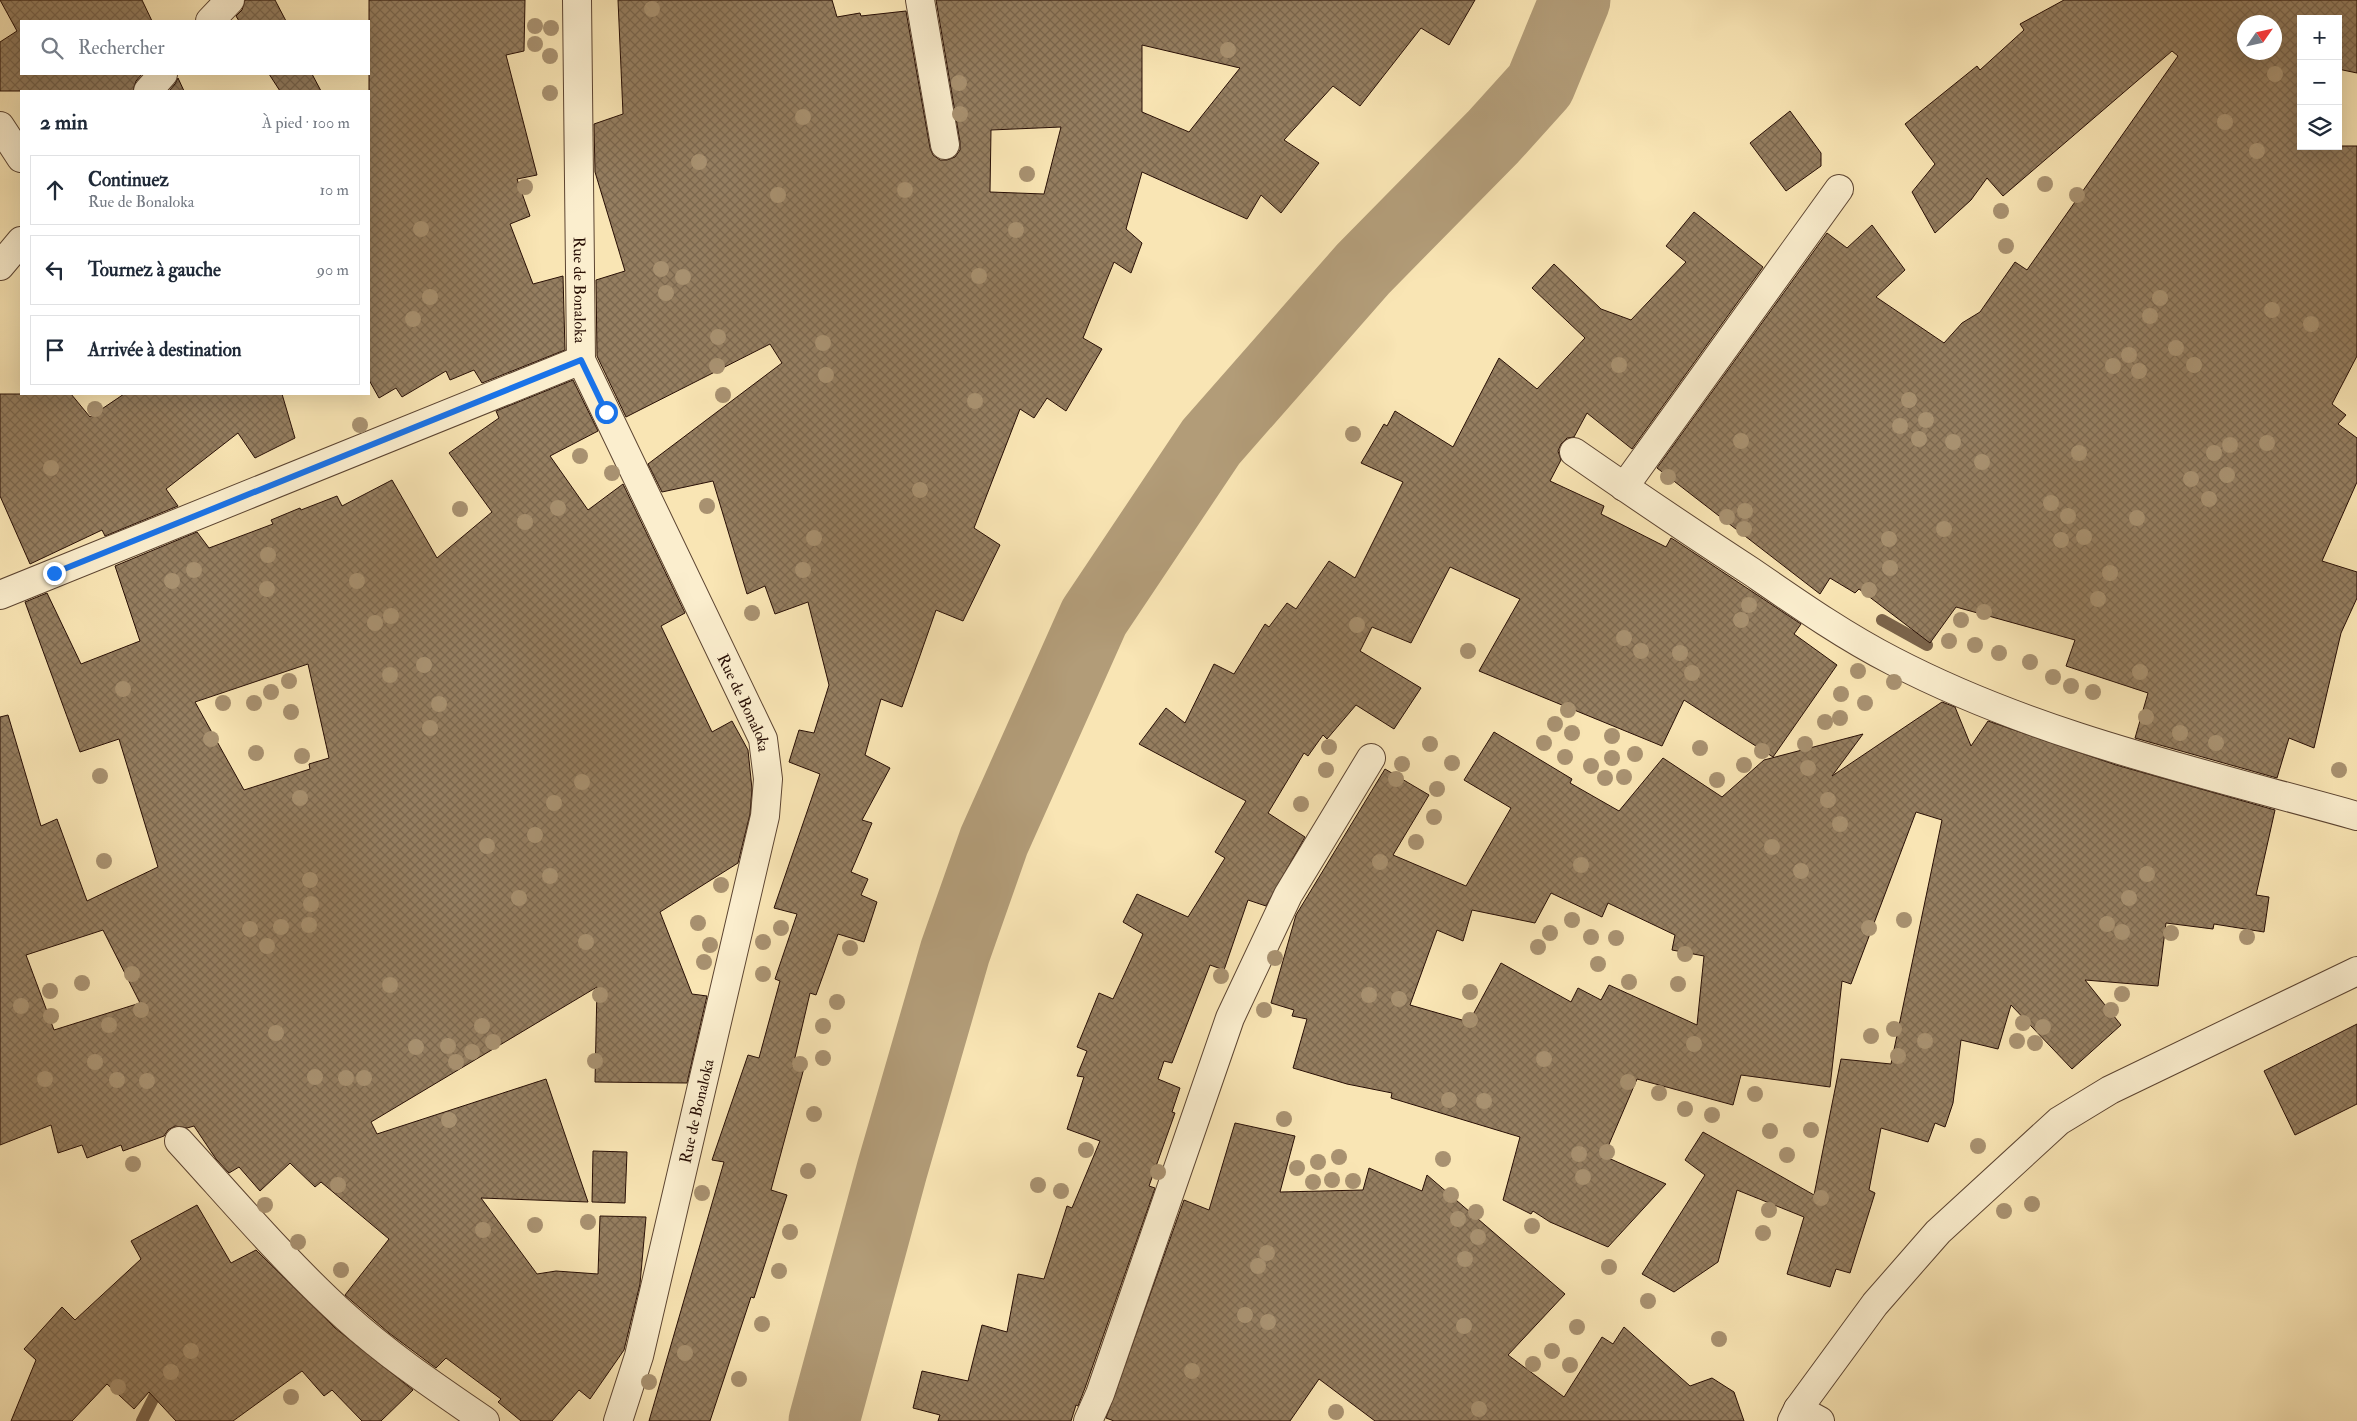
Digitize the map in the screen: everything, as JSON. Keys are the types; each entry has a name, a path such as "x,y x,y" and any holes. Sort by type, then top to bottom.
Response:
{"street":[{"path":"211,20 230,0"},
{"name":"Rue de Bonaloka","path":"577,0 581,360 763,739 768,779 763,826 639,1356 618,1421"},
{"path":"920,0 945,145"},
{"path":"149,90 162,75"},
{"path":"0,126 20,156"},
{"path":"1624,486 1839,189"},
{"path":"0,266 20,242"},
{"path":"0,595 581,360"},
{"path":"1574,452 1792,600 1891,660 1943,685 2025,720 2162,764 2357,816"},
{"path":"1088,1421 1100,1394 1230,1018 1288,895 1371,758"},
{"path":"1803,1417 1875,1304 1917,1254 1938,1232 2059,1121 2110,1090 2357,971"},
{"path":"179,1141 294,1265 345,1316 402,1364 485,1421"}],"building":[{"path":"0,0 142,0 152,20 20,20 20,75 141,75 136,81 133,90 0,91 0,42 17,31"},
{"path":"245,0 275,0 285,20 238,20 236,16 242,10"},
{"path":"369,0 525,0 524,51 506,55 537,175 517,179 530,216 510,224 533,284 563,276 565,350 482,383 474,370 450,380 446,371 402,397 396,388 379,398 370,382"},
{"path":"618,0 832,0 837,17 860,13 861,16 906,11 930,148 933,155 940,160 947,160 955,157 960,150 960,142 936,0 1475,0 1449,45 1421,28 1360,106 1333,86 1284,140 1319,163 1281,213 1261,195 1247,219 1142,172 1126,229 1142,243 1131,273 1114,262 1083,338 1102,349 1066,411 1047,398 1034,418 1020,409 974,528 1000,545 963,621 936,610 902,707 881,699 865,755 890,768 862,820 872,823 851,872 868,879 861,895 877,902 864,942 838,934 816,995 810,993 793,1066 804,1068 771,1190 787,1195 754,1298 751,1297 710,1421 649,1421 724,1162 712,1160 748,1055 759,1058 780,981 775,979 797,914 774,908 820,774 789,762 799,730 814,733 829,685 808,602 775,614 765,586 747,594 713,481 662,492 648,464 782,363 770,344 626,417 597,356 596,280 625,271 595,172 594,124 623,114","holes":["1142,45 1240,68 1189,132 1142,112","1061,127 1044,194 990,192 991,130"]},
{"path":"2064,0 2357,0 2357,73 2342,70 2342,15 2297,15 2297,150 2342,150 2342,146 2357,146 2357,356 2332,404 2346,415 2338,424 2357,438 2357,482 2322,561 2357,572 2357,598 2341,633 2314,748 2289,738 2277,778 2135,738 2148,693 2066,666 2075,640 1956,607 1930,643 1859,589 1855,593 1830,578 1820,594 1657,468 1827,233 1847,248 1872,225 1905,270 1876,297 1944,343 1962,323 1980,312 2015,262 2027,270 2178,56 2172,51 2003,196 1987,178 1971,200 1935,233 1912,192 1935,164 1905,124 1977,66 1980,70 2024,30 2020,24"},
{"path":"270,75 313,75 320,90 279,90"},
{"path":"178,78 184,90 170,90"},
{"path":"1790,111 1821,153 1821,166 1786,191 1750,143"},
{"path":"1694,212 1763,267 1632,449 1587,413 1574,437 1567,438 1561,444 1558,451 1561,460 1550,481 1604,506 1601,514 1666,547 1671,538 1676,541 1801,624 1794,634 1837,665 1773,757 1684,700 1662,746 1479,671 1520,599 1450,567 1411,643 1372,627 1360,651 1421,688 1394,729 1356,705 1327,739 1323,735 1308,756 1304,753 1268,813 1305,837 1266,906 1248,900 1224,970 1210,965 1172,1063 1164,1061 1158,1079 1180,1088 1172,1112 1175,1113 1149,1186 1155,1188 1085,1388 1078,1406 1076,1405 1071,1421 938,1421 940,1415 913,1408 922,1371 968,1381 982,1325 1007,1332 1018,1274 1044,1279 1067,1206 1072,1208 1100,1141 1067,1129 1084,1077 1077,1076 1087,1051 1077,1047 1099,993 1113,999 1143,934 1123,922 1137,894 1188,917 1225,858 1215,852 1246,801 1139,744 1166,708 1185,723 1214,664 1234,674 1265,624 1269,627 1287,603 1296,609 1329,561 1355,578 1403,482 1361,463 1384,424 1387,426 1395,411 1453,447 1499,358 1537,389 1585,338 1532,288 1554,264 1601,309 1631,320 1686,262 1666,246"},
{"path":"573,380 598,431 550,456 588,510 623,484 685,613 661,626 712,732 732,721 748,750 752,789 750,814 738,863 660,912 692,994 707,996 687,1083 595,1082 597,987 371,1122 377,1134 546,1079 588,1202 481,1198 537,1274 556,1271 598,1274 600,1216 646,1217 640,1284 624,1350 590,1399 579,1390 552,1421 521,1421 498,1402 501,1399 446,1358 436,1368 389,1333 345,1295 389,1239 321,1182 315,1187 290,1163 260,1191 239,1167 229,1173 216,1159 194,1126 187,1128 175,1126 168,1130 164,1136 123,1151 121,1145 87,1158 82,1145 58,1153 51,1125 0,1145 0,717 8,715 41,826 57,819 87,901 158,867 119,739 80,752 25,602 47,593 81,664 140,641 115,566 197,532 209,548 273,524 271,520 300,508 301,510 337,496 342,506 392,480 437,558 492,512 449,453 499,418 496,411","holes":["308,664 329,758 309,764 310,769 244,790 195,702","103,930 140,1003 54,1030 26,955"]},
{"path":"0,394 72,395 90,417 123,395 282,395 295,438 255,458 238,433 166,489 178,506 105,536 102,530 30,564 0,496"},
{"path":"1942,702 1955,707 1971,746 1988,721 2116,765 2275,810 2256,895 2269,897 2264,932 2214,924 2213,929 2166,923 2158,986 2085,980 2121,1025 2072,1069 2011,1005 1998,1049 1961,1040 1953,1103 1945,1127 1935,1123 1928,1142 1881,1128 1869,1190 1875,1193 1850,1273 1836,1269 1830,1287 1787,1274 1804,1217 1737,1190 1718,1262 1674,1292 1642,1274 1705,1175 1685,1160 1703,1132 1814,1195 1841,1059 1891,1064 1942,820 1916,812 1851,984 1842,981 1830,1087 1741,1075 1733,1105 1637,1079 1604,1156 1666,1184 1608,1247 1550,1222 1533,1211 1531,1214 1503,1200 1520,1137 1391,1098 1392,1093 1347,1084 1293,1068 1307,1019 1292,1016 1294,1010 1271,1003 1296,915 1385,769 1429,795 1393,855 1466,886 1511,808 1464,780 1494,732 1572,779 1570,783 1619,811 1663,758 1722,797 1764,760 1863,734 1832,776","holes":["1551,893 1602,917 1608,903 1675,935 1672,950 1704,956 1697,1025 1609,985 1601,1000 1578,988 1571,1002 1501,963 1469,1022 1410,1005 1437,930 1463,941 1472,910 1535,923"]},
{"path":"2357,1024 2357,1104 2295,1135 2264,1071"},
{"path":"1235,1123 1295,1136 1280,1192 1363,1190 1369,1168 1422,1191 1427,1175 1565,1294 1508,1355 1564,1397 1602,1337 1613,1344 1624,1327 1690,1386 1712,1378 1734,1392 1744,1421 1375,1421 1319,1379 1290,1421 1114,1421 1106,1418 1184,1200 1209,1210"},
{"path":"593,1151 627,1152 625,1203 592,1202"},
{"path":"197,1205 231,1263 256,1250 335,1328 413,1390 381,1421 362,1421 332,1390 324,1396 302,1371 233,1421 176,1421 149,1392 134,1409 107,1384 72,1421 11,1421 36,1360 24,1349 62,1307 75,1320 141,1259 131,1241"}],"waterway":[{"path":"824,1421 892,1170 955,952 994,841 1094,617 1211,442 1363,269 1493,137 1540,85 1575,0"},
{"path":"1882,620 1927,645"},
{"path":"142,1421 161,1383"}],"route":[{"path":"54,573 581,360 606,412"}]}
